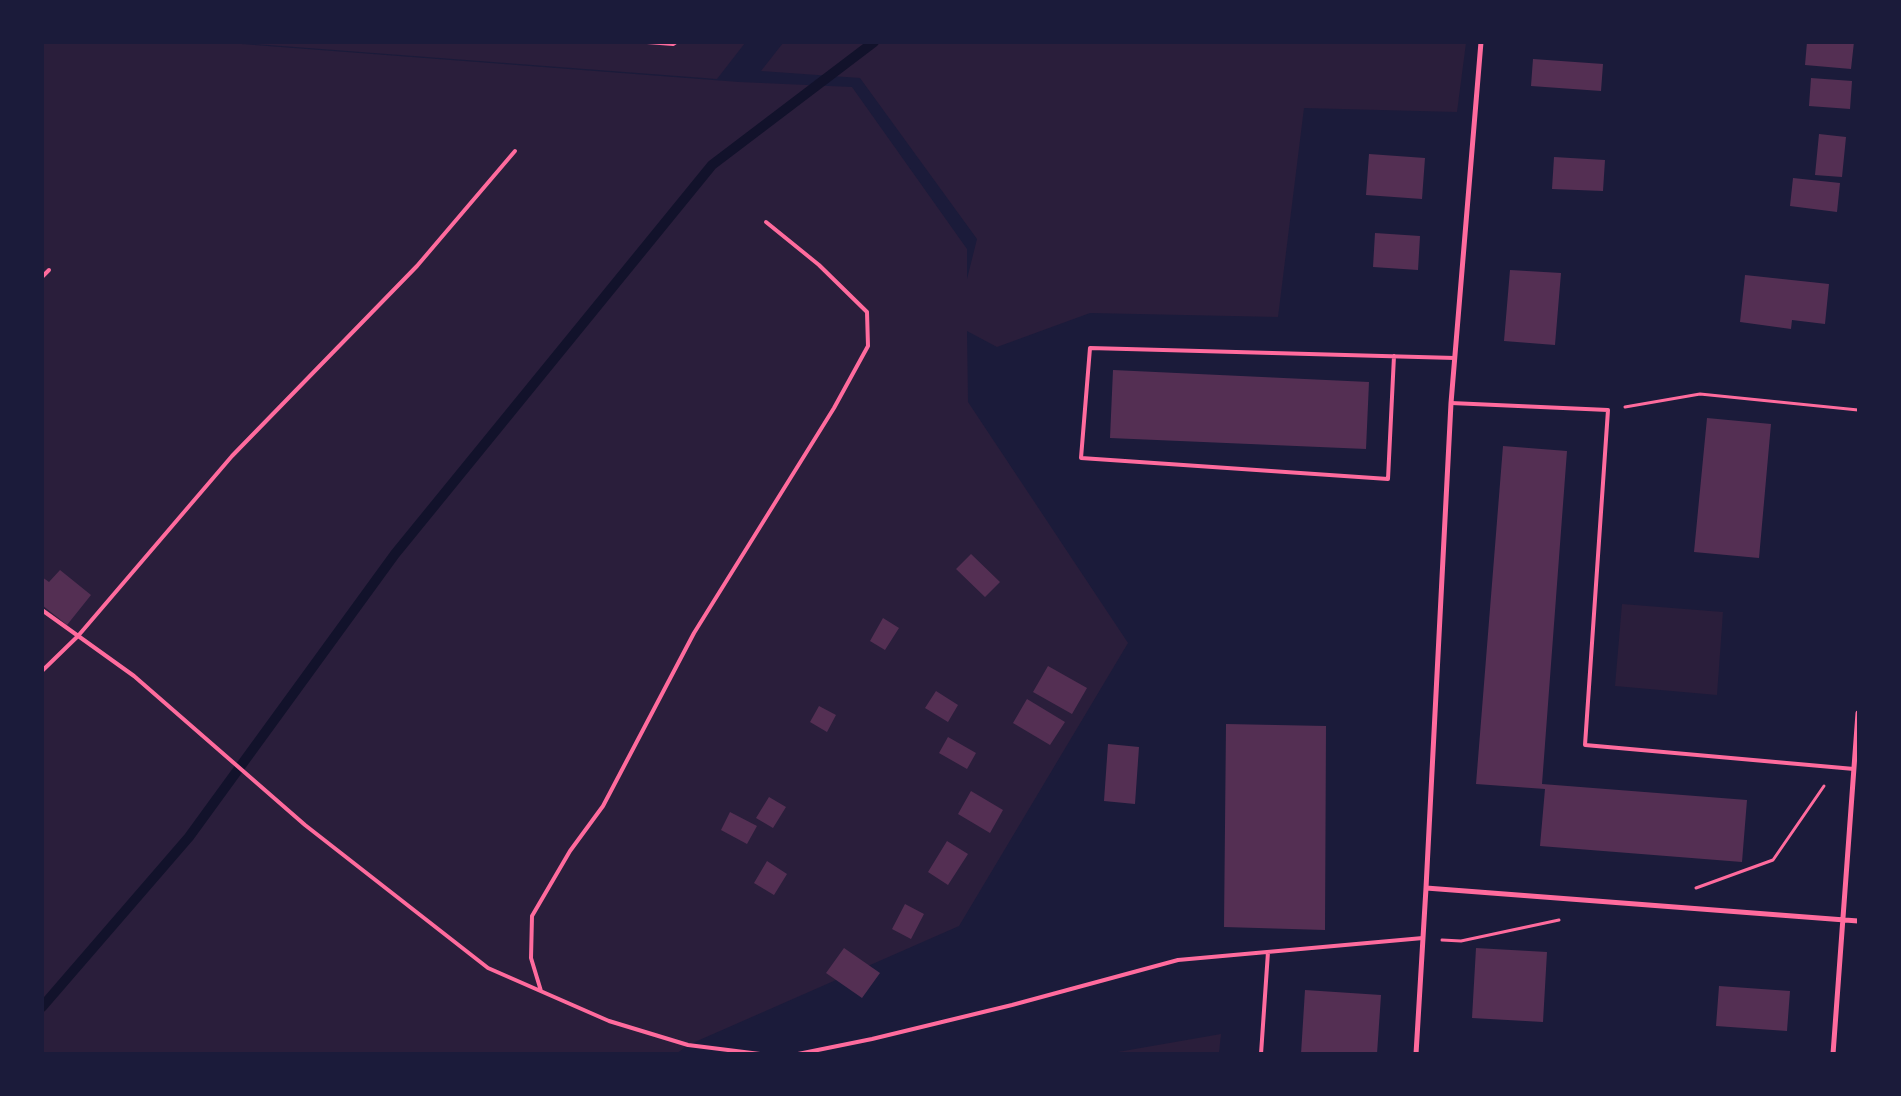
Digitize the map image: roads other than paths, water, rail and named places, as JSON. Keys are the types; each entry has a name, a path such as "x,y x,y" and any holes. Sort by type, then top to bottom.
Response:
{"street":[{"path":"1416,1054 1451,403 1481,42"},
{"path":"1833,1054 1858,713"},
{"path":"1426,888 1858,922"}],"lane":[{"path":"647,42 673,44 676,42"},
{"path":"42,671 78,636 232,456 416,266 515,151"},
{"path":"541,991 531,958 532,916 570,851 604,806 694,633 834,408 868,346 867,312 819,265 766,222"},
{"path":"42,277 49,270"},
{"path":"1394,356 1388,479 1081,458 1090,348 1394,356 1455,358"},
{"path":"1451,403 1608,410 1585,745 1854,769"},
{"path":"42,610 134,676 306,825 488,968 609,1021 688,1045 760,1054"},
{"path":"798,1054 872,1039 1012,1005 1178,960 1423,938"},
{"path":"1261,1054 1268,952"}],"waterway":[{"path":"42,1007 189,837 395,554 712,165 874,42"}]}
